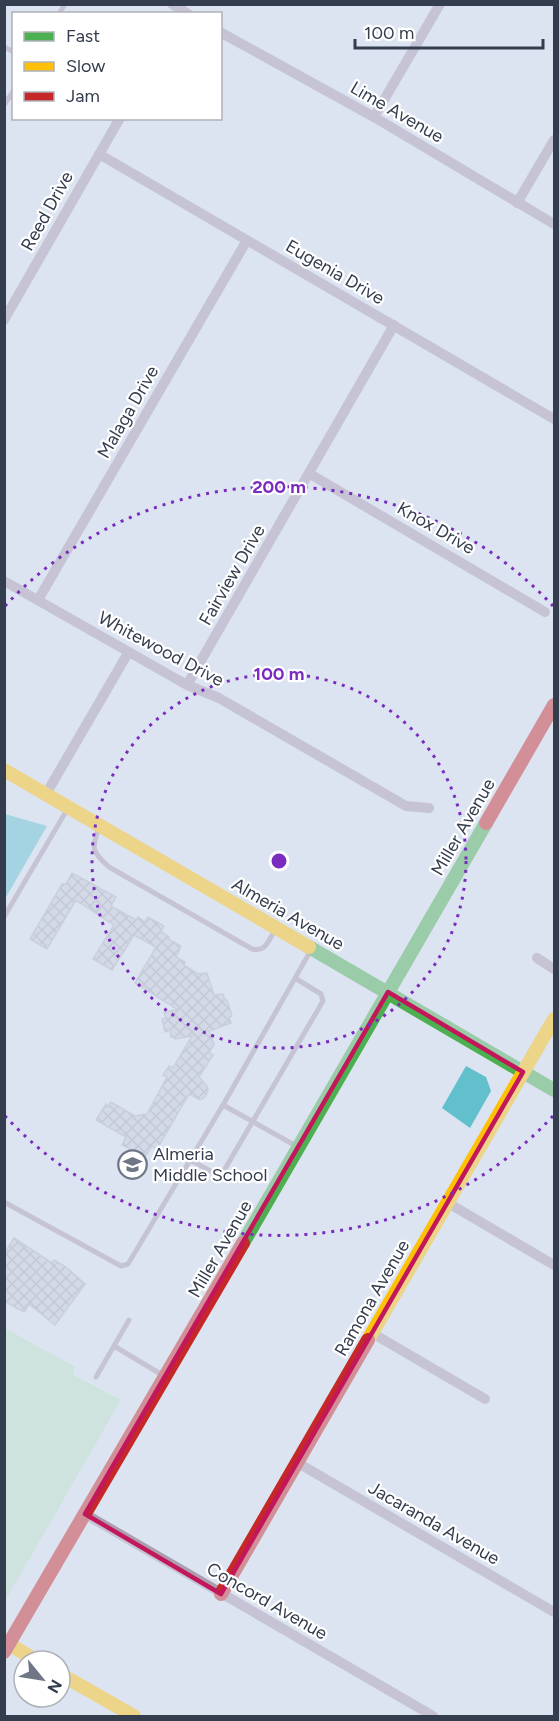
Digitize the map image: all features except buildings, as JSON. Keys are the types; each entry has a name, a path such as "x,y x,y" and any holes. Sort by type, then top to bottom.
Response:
{"street":[{"path":"374,117 440,4"},
{"name":"Lime Avenue","path":"222,33 374,117 555,224"},
{"name":"Reed Drive","path":"4,320 119,120"},
{"path":"517,203 555,140"},
{"name":"Eugenia Drive","path":"99,154 555,419"},
{"name":"Malaga Drive","path":"38,600 247,240"},
{"name":"Fairview Drive","path":"187,685 394,325"},
{"name":"Knox Drive","path":"310,474 545,612"},
{"name":"Whitewood Drive","path":"4,581 128,653 187,685 219,698 406,806 429,808"},
{"path":"46,794 128,653"},
{"name":"Miller Avenue","path":"6,1646 166,1377 555,705"},
{"name":"Almeria Avenue","path":"4,770 555,1090"},
{"path":"537,958 555,969"},
{"name":"Ramona Avenue","path":"221,1594 555,1019"},
{"path":"448,1203 555,1265"},
{"path":"372,1333 485,1399"},
{"name":"Jacaranda Avenue","path":"297,1463 555,1612"},
{"name":"Concord Avenue","path":"85,1515 433,1716"},
{"path":"72,1681 134,1716"}],"lane":[{"path":"4,917 69,807"},
{"path":"100,826 93,849 109,867 252,949 264,948 277,928"},
{"path":"4,1202 121,1266 128,1264 223,1105 311,949"},
{"path":"190,1160 218,1175 222,1174 323,1001 321,994 295,978"},
{"path":"223,1105 300,1147"},
{"path":"96,1377 129,1320"},
{"path":"114,1346 166,1377"}],"highlighted area":[{"path":"388,992 523,1072 221,1594 85,1514"}],"green space":[{"path":"5,1328 75,1367 73,1375 121,1400 5,1601"}],"water":[{"path":"4,814 47,826 5,899"},
{"path":"466,1066 486,1077 491,1091 470,1128 442,1108"}],"traffic: fast":[{"path":"243,1243 486,823"},
{"path":"309,947 554,1090"}],"traffic: slow":[{"path":"4,770 309,947"},
{"path":"368,1340 554,1019"},
{"path":"4,1641 17,1649"},
{"path":"72,1681 134,1716"}],"traffic: jam":[{"path":"486,823 554,705"},
{"path":"4,1652 243,1243"},
{"path":"221,1594 368,1340"}],"place":[{"name":"Almeria Middle School","path":"132,1164"}]}
